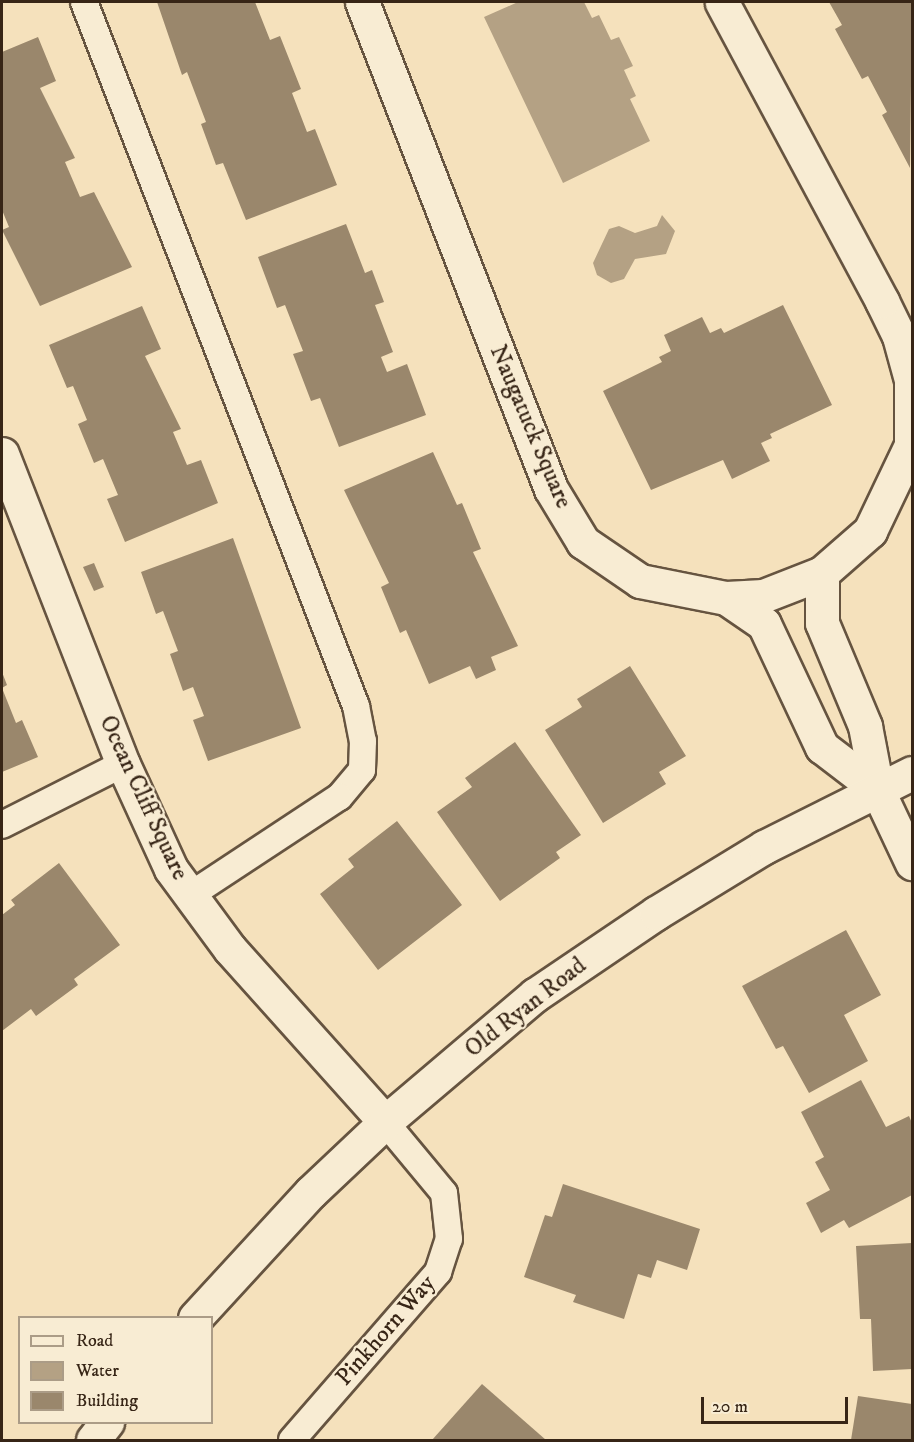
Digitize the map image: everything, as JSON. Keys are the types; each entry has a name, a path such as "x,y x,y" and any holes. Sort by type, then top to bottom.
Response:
{"street":[{"name":"Naugatuck Square","path":"362,2 551,489 583,542 640,581 726,598 763,596 822,573 870,531 911,445 911,380 899,336 882,301 722,2"},
{"name":"Ocean Cliff Square","path":"2,454 123,764 189,896 230,949 385,1122"},
{"path":"822,573 822,623 865,726 877,789 912,863"},
{"path":"726,598 765,624 822,747 877,789"},
{"name":"Old Ryan Road","path":"196,1316 311,1192 385,1122 535,996 656,913 765,847 912,773"},
{"path":"93,1440 105,1424"}],"lane":[{"path":"84,2 356,706 363,741 362,770 339,796 189,896"},
{"path":"2,825 123,764"},
{"name":"Pinkhorn Way","path":"291,1440 438,1272 449,1239 444,1193 385,1122"}],"water":[{"path":"518,2 584,2 592,18 599,15 611,40 619,37 633,66 624,70 636,96 630,99 650,141 563,183 484,17"},
{"path":"662,215 675,231 666,254 635,259 624,279 611,283 597,275 593,263 609,229 619,226 635,233 657,226"}],"building":[{"path":"157,2 255,2 270,40 280,36 301,89 292,93 307,132 315,129 337,185 246,220 223,163 216,165 201,124 206,122 187,72 182,75"},
{"path":"829,2 912,2 910,168 882,115 887,112 868,76 862,79 835,29 842,25"},
{"path":"38,37 56,81 40,88 75,158 65,162 80,197 94,192 132,267 40,306 2,230 9,227 2,210 2,52"},
{"path":"346,224 365,273 372,270 384,302 375,305 393,352 381,357 387,372 407,364 426,415 339,447 320,398 311,401 293,354 303,351 285,305 277,308 258,257"},
{"path":"783,305 832,405 770,434 772,438 761,443 770,461 732,479 723,460 651,490 603,391 662,362 659,357 671,351 664,335 702,317 710,333 721,328 724,333"},
{"path":"142,306 161,349 145,356 181,429 173,432 187,465 201,460 218,503 125,542 107,499 118,495 103,459 94,463 78,424 87,420 73,386 67,388 49,345"},
{"path":"433,452 457,505 462,503 481,549 473,552 518,646 491,657 496,670 476,679 470,666 429,684 406,630 400,633 381,587 389,583 344,490"},
{"path":"233,538 301,728 208,761 193,720 204,716 193,687 183,691 170,654 178,651 163,611 156,614 141,572"},
{"path":"94,563 104,587 94,591 83,567"},
{"path":"630,666 686,756 659,772 666,784 603,823 545,730 582,707 577,699"},
{"path":"2,672 7,685 2,688"},
{"path":"2,688 16,723 22,720 38,757 2,772"},
{"path":"515,742 581,835 556,852 560,858 500,901 437,812 472,787 465,778"},
{"path":"397,821 462,905 378,970 320,894 354,867 348,859"},
{"path":"59,863 120,945 74,979 78,985 36,1016 31,1009 2,1031 2,915 15,905 11,900"},
{"path":"846,930 881,995 844,1015 868,1061 809,1093 783,1046 776,1049 742,986"},
{"path":"861,1080 886,1127 909,1116 912,1123 912,1195 849,1228 844,1220 821,1233 806,1203 830,1190 815,1162 824,1157 801,1112"},
{"path":"563,1184 700,1229 687,1270 657,1260 651,1278 638,1274 624,1319 573,1302 576,1295 524,1277 545,1215 552,1217"},
{"path":"912,1243 912,1369 873,1371 871,1319 860,1319 856,1246"},
{"path":"482,1384 546,1440 432,1440"},
{"path":"858,1396 912,1404 912,1440 851,1440"}]}
